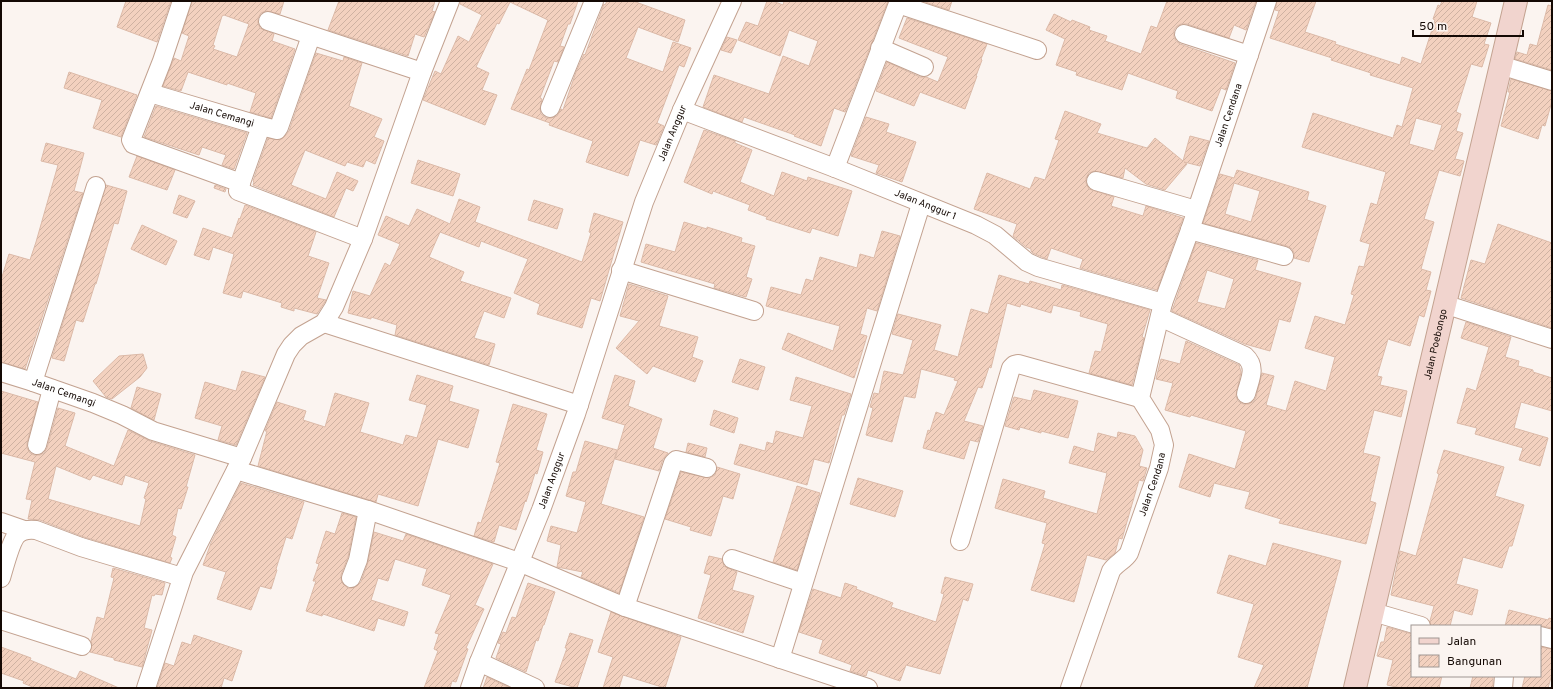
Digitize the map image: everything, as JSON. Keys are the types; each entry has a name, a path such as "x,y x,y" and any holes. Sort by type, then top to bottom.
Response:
{"main road":[{"name":"Jalan Poebongo","path":"1355,688 1516,1"}],"street":[{"path":"182,1 162,62 131,140 134,144 241,183 238,191 363,239"},
{"path":"146,688 182,577 239,464 286,354 301,336 324,323 334,307 363,239 422,72 450,1"},
{"path":"550,108 594,1"},
{"name":"Jalan Anggur","path":"470,688 478,662 545,499 579,405 644,202 682,110 732,1"},
{"name":"Jalan Cendana","path":"1070,688 1111,571 1129,553 1164,452 1164,439 1160,430 1140,398 1161,310 1190,230 1267,1"},
{"path":"835,168 898,2 1037,50"},
{"path":"268,21 422,72"},
{"path":"1184,34 1249,55"},
{"path":"261,126 274,130 279,128 311,36"},
{"path":"880,48 924,67"},
{"path":"1500,65 1552,81"},
{"name":"Jalan Cemangi","path":"150,93 261,126 241,183"},
{"name":"Jalan Anggur 1","path":"682,110 835,168 986,229 1028,262 1038,267 1161,310 1250,360 1252,367 1246,394"},
{"path":"1096,181 1196,210"},
{"name":"Jalan Cemangi","path":"96,186 33,382 122,415 153,431 239,464 519,562 625,606 868,688"},
{"path":"780,659 921,204"},
{"path":"1190,230 1284,256"},
{"path":"621,270 754,311"},
{"path":"1444,304 1552,339"},
{"path":"324,323 579,405"},
{"path":"960,541 1011,368 1014,365 1018,364 1140,398"},
{"path":"1,372 33,382"},
{"path":"36,445 52,389"},
{"path":"625,606 673,463 676,460 706,468"},
{"path":"351,578 358,560 368,510"},
{"path":"1,522 24,530 36,530 81,547 182,577"},
{"path":"1,578 14,540 16,536 24,530"},
{"path":"732,559 803,583"},
{"path":"1373,612 1418,625"},
{"path":"1,620 82,646"},
{"path":"1541,636 1552,639"},
{"path":"478,662 535,688"},
{"path":"1503,688 1504,677"}],"building":[{"path":"126,1 171,1 157,42 117,27"},
{"path":"192,1 284,1 280,14 266,11 261,13 258,18 260,28 274,34 272,41 295,49 271,118 250,112 256,93 227,83 227,85 188,72 181,91 163,86 174,58 181,61 189,36 182,33","holes":["224,15 249,24 237,57 213,49 222,16"]},
{"path":"339,1 435,1 432,11 435,12 424,37 415,34 408,56 328,30"},
{"path":"460,1 578,1 560,46 564,47 558,62 554,61 540,98 542,99 540,109 541,114 546,118 557,116 561,109 563,110 576,72 584,54 585,55 604,4 605,5 607,1 633,1 685,20 678,42 638,27 626,58 663,72 673,42 691,48 684,67 679,65 657,123 664,126 656,145 640,140 628,176 586,162 593,141 511,109 527,69 529,70 548,20 510,2 499,24 497,23 476,67 489,73 482,90 497,95 485,125 423,100 435,71 441,74 458,36 469,42 482,15 460,4"},
{"path":"767,1 773,1 783,5 784,1 888,1 845,112 834,108 821,146 744,117 742,122 703,107 714,75 769,94 783,56 809,66 818,41 789,30 780,56 738,40 746,22 758,26"},
{"path":"922,1 952,1 949,10"},
{"path":"1167,1 1256,1 1246,30 1234,25 1229,38 1187,24 1181,24 1174,30 1174,37 1180,44 1235,63 1226,90 1221,88 1212,111 1176,98 1178,91 1128,73 1122,90 1076,75 1077,72 1056,65 1065,39 1046,30 1054,14 1071,22 1072,20 1090,27 1089,30 1107,36 1105,41 1141,54 1151,26 1157,28"},
{"path":"1277,1 1316,1 1305,32 1336,42 1335,44 1400,65 1402,57 1421,64 1435,20 1433,19 1438,5 1440,6 1442,1 1477,1 1472,17 1491,23 1484,44 1489,45 1482,67 1471,64 1456,112 1461,114 1456,131 1463,133 1455,159 1464,161 1460,176 1439,170 1424,219 1434,222 1421,269 1431,272 1426,290 1431,291 1424,317 1419,315 1410,346 1388,339 1377,376 1382,377 1380,385 1407,391 1401,417 1374,410 1363,453 1380,457 1370,501 1376,503 1366,544 1279,523 1281,519 1245,508 1250,492 1214,483 1210,497 1179,487 1189,454 1235,469 1246,431 1191,415 1190,417 1165,410 1173,383 1156,379 1161,359 1180,364 1186,341 1239,365 1241,372 1236,396 1238,401 1243,404 1249,404 1254,401 1262,373 1274,376 1266,405 1286,411 1295,381 1326,391 1335,357 1305,348 1315,316 1345,325 1354,295 1351,294 1359,266 1364,267 1370,244 1360,241 1371,203 1377,205 1386,172 1302,147 1313,113 1393,138 1397,125 1402,127 1413,88 1370,75 1371,73 1331,60 1332,58 1270,38 1279,11 1275,10","holes":["1416,118 1442,125 1434,151 1409,144"]},
{"path":"1548,5 1552,6 1552,70 1515,59 1517,52 1527,55 1530,44 1537,46"},
{"path":"907,18 987,44 965,109 920,92 914,106 876,91 887,62 920,77 926,77 938,82 948,57 899,38"},
{"path":"727,37 737,40 731,53 721,50"},
{"path":"316,53 343,61 344,57 362,63 349,106 382,119 374,137 384,141 375,164 366,160 363,167 347,162 345,166 305,150 291,185 326,199 337,172 358,181 353,191 346,188 334,217 253,185 253,181 268,138 280,140 289,131"},
{"path":"69,72 137,95 121,137 93,128 102,100 64,88"},
{"path":"1511,79 1552,91 1552,101 1545,126 1542,125 1538,139 1501,126 1510,92 1508,92"},
{"path":"156,106 247,133 234,169 222,165 226,155 202,147 199,155 144,137"},
{"path":"1065,111 1101,124 1097,133 1147,148 1155,138 1183,161 1190,136 1209,141 1200,166 1184,162 1187,164 1165,190 1146,184 1125,168 1123,178 1094,171 1089,173 1086,178 1086,183 1089,189 1114,197 1111,206 1143,216 1146,206 1183,218 1157,290 1080,268 1083,259 1051,248 1047,259 1042,257 1033,253 1031,249 1026,247 1013,236 1017,224 974,209 987,173 1030,189 1035,177 1045,180 1059,140 1055,139"},
{"path":"866,117 889,124 886,132 916,142 902,182 876,173 879,165 851,156"},
{"path":"704,130 735,141 735,143 752,150 740,182 747,185 774,196 782,172 807,181 808,177 852,191 838,236 812,228 810,233 766,219 767,217 748,210 750,205 713,191 712,194 684,182"},
{"path":"46,143 84,153 74,191 83,193 25,369 1,362 1,280 9,254 30,260 36,242 58,165 41,161"},
{"path":"137,156 175,170 167,190 129,177"},
{"path":"418,160 460,174 453,196 411,183"},
{"path":"1237,170 1309,192 1307,200 1326,206 1309,262 1294,258 1292,249 1287,246 1203,223 1220,174 1234,178","holes":["1234,183 1260,191 1251,222 1225,214"]},
{"path":"106,185 127,191 118,224 114,223 83,322 76,320 64,361 52,358"},
{"path":"215,185 226,189 225,192 214,188"},
{"path":"179,195 195,201 187,218 173,213"},
{"path":"459,199 480,207 475,222 582,262 591,233 589,232 594,213 623,222 600,301 591,298 582,328 537,314 540,304 514,293 528,259 481,241 479,247 440,232 429,257 464,272 460,281 511,298 504,318 484,311 474,338 495,344 489,365 395,335 397,325 371,317 371,319 348,313 353,291 370,296 385,263 390,266 400,244 378,235 386,216 409,226 417,209 450,224"},
{"path":"534,200 563,209 557,229 528,220"},
{"path":"245,205 316,232 308,256 329,263 317,298 326,300 317,314 294,308 294,311 281,307 282,303 243,291 241,298 223,293 234,254 213,247 209,260 194,255 203,228 232,238"},
{"path":"684,222 707,229 707,227 742,238 741,242 755,246 746,277 752,279 746,297 714,288 715,284 641,262 646,244 675,252"},
{"path":"1498,224 1552,243 1552,328 1461,298 1471,260 1485,264"},
{"path":"142,225 177,241 166,265 131,249"},
{"path":"882,231 900,236 877,311 867,308 860,334 867,336 854,378 782,349 788,333 833,351 840,326 766,306 771,287 801,295 806,279 813,281 820,257 857,268 860,254 874,258"},
{"path":"1196,243 1258,260 1255,270 1301,283 1290,322 1279,319 1270,351 1245,344 1172,311","holes":["1207,270 1234,279 1225,309 1197,302"]},
{"path":"999,275 1029,284 1030,281 1061,290 1062,285 1150,310 1142,337 1144,338 1132,385 1089,373 1095,351 1101,352 1108,324 1080,316 1081,312 1053,305 1051,313 1021,304 1020,307 1007,303 991,368 989,367 982,388 978,387 964,421 983,426 978,442 970,440 964,459 923,448 928,430 930,431 936,412 944,415 958,381 954,380 955,378 921,369 915,398 904,396 892,442 866,435 873,408 870,407 874,393 879,394 884,371 903,375 913,340 892,334 898,314 941,325 934,350 958,357 971,309 988,314"},
{"path":"629,284 668,296 659,326 698,337 692,357 703,361 695,382 653,366 647,374 616,348 639,321 620,316"},
{"path":"1466,322 1511,337 1505,357 1519,361 1518,366 1533,370 1533,372 1552,378 1552,411 1521,402 1514,428 1548,438 1540,466 1519,460 1523,448 1475,434 1477,428 1457,423 1467,388 1476,391 1489,347 1461,338"},
{"path":"143,354 147,368 140,377 112,399 106,397 93,381 119,356"},
{"path":"740,359 765,367 758,390 732,382"},
{"path":"242,371 265,377 236,445 218,440 222,426 195,418 205,382 236,391"},
{"path":"417,375 453,386 449,401 479,410 468,448 438,439 418,506 378,494 376,502 258,466 267,431 265,431 277,402 306,411 303,420 325,427 335,393 369,403 360,432 403,445 406,435 417,438 427,405 409,400"},
{"path":"615,375 635,381 628,406 662,419 653,448 668,453 663,459 659,471 615,459 625,425 602,418"},
{"path":"796,377 851,394 844,415 842,415 829,463 814,459 807,485 734,464 740,444 765,451 767,442 773,444 776,431 803,438 812,406 790,400"},
{"path":"137,387 161,394 154,420 131,408"},
{"path":"1034,390 1078,401 1068,438 1020,427 1019,430 1005,426 1014,397 1031,401"},
{"path":"1,391 38,402 27,443 27,448 30,453 34,455 44,453 47,448 58,408 75,413 65,446 114,466 128,430 150,441 195,455 186,487 188,487 181,509 178,508 172,535 176,537 170,557 172,558 170,563 84,537 40,520 28,519 32,500 26,499 35,462 1,453","holes":["56,466 90,480 93,475 122,485 125,475 149,483 144,498 146,499 140,526 48,499"]},
{"path":"513,404 547,414 536,450 543,452 537,474 535,473 516,530 499,525 494,542 474,536 478,522 481,523 500,463 496,462"},
{"path":"714,410 738,418 734,433 710,425"},
{"path":"1118,432 1135,436 1143,450 1139,466 1147,468 1143,481 1139,480 1122,539 1119,538 1115,553 1106,560 1087,555 1074,602 1031,590 1045,544 1042,543 1047,523 995,508 1003,479 1045,491 1043,498 1097,514 1107,473 1069,463 1074,446 1094,452 1098,433 1117,438"},
{"path":"585,441 617,450 601,504 644,517 619,593 581,577 583,572 557,567 561,545 547,541 551,526 577,533 586,502 566,496 573,472 576,472"},
{"path":"688,443 707,448 705,457 686,452"},
{"path":"1444,450 1504,467 1495,496 1524,505 1512,546 1509,546 1502,568 1463,557 1456,584 1478,590 1472,615 1454,610 1450,625 1431,625 1430,621 1434,606 1391,595 1400,551 1416,556 1439,474 1437,473"},
{"path":"717,467 740,474 733,499 723,496 711,536 690,530 691,527 665,519 681,472 709,478 715,475"},
{"path":"858,478 903,491 895,517 850,504"},
{"path":"241,483 304,502 292,539 286,537 271,589 260,586 251,610 217,599 226,572 203,565 211,543"},
{"path":"797,486 820,493 797,570 773,562"},
{"path":"342,513 356,517 348,557 341,575 343,584 348,588 357,586 361,582 368,562 374,532 403,541 406,534 493,564 475,605 484,609 466,648 468,649 456,682 452,681 450,688 424,688 438,651 434,649 439,634 435,633 451,595 422,585 427,569 395,559 388,581 378,578 371,600 408,612 404,626 378,618 374,631 323,614 322,616 306,611 316,581 313,581 319,564 316,563 326,531 335,534"},
{"path":"1273,543 1341,561 1307,688 1254,688 1264,665 1238,657 1254,604 1217,593 1229,555 1266,566"},
{"path":"709,556 722,559 724,566 737,572 732,590 754,596 743,633 698,618 711,575 704,573"},
{"path":"113,568 165,583 162,595 152,595 144,628 152,630 142,667 90,652 97,617 104,619 114,578 111,577"},
{"path":"945,577 973,584 968,601 963,599 940,674 906,665 900,681 868,670 866,676 850,671 852,665 819,653 823,640 799,632 813,589 841,598 845,583 857,587 856,589 893,603 891,607 936,622 944,594 941,593"},
{"path":"528,583 555,592 538,641 536,640 526,672 496,658 501,644 498,643 503,632 506,633 512,617 516,618"},
{"path":"1509,610 1548,620 1549,618 1552,619 1552,628 1541,625 1505,625"},
{"path":"611,612 681,637 665,688 623,675 619,688 603,688 613,657 598,652"},
{"path":"1387,627 1411,634 1411,677 1442,677 1439,688 1401,688 1387,685 1393,660 1377,656 1381,642 1384,642"},
{"path":"570,633 593,640 577,688 555,682 567,648 565,648"},
{"path":"194,635 242,651 232,681 224,678 221,688 157,688 165,663 174,666 182,642 191,645"},
{"path":"1,647 31,658 30,660 76,679 80,671 119,688 35,688 23,683 24,681 1,673"},
{"path":"1541,647 1552,649 1552,674 1548,688 1522,688 1525,677 1541,677"},
{"path":"487,677 510,688 483,688"},
{"path":"1473,677 1493,677 1493,688 1470,688"}]}
